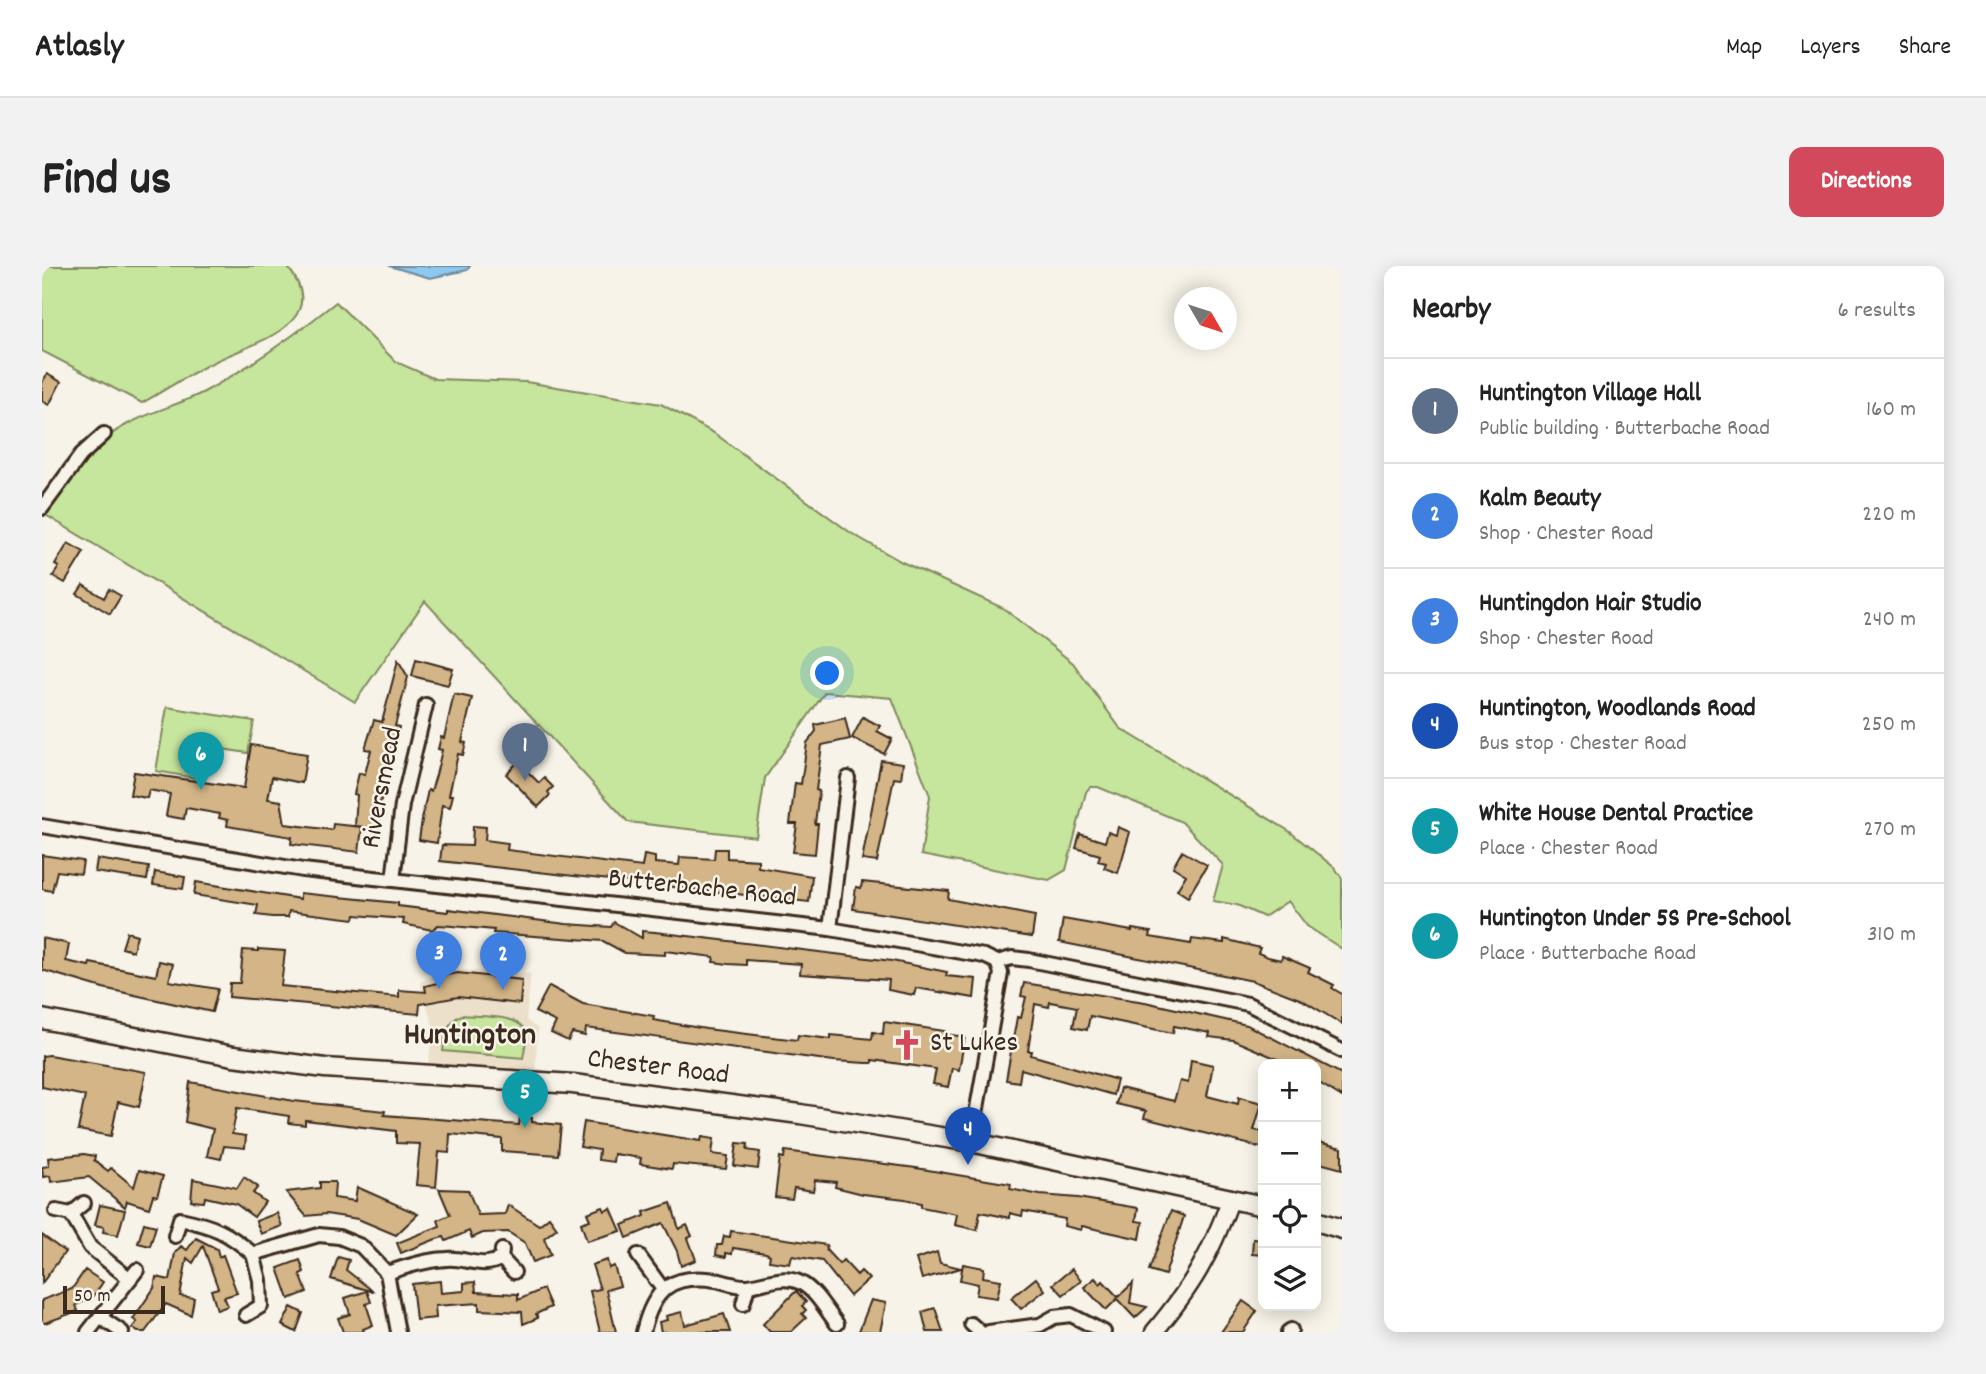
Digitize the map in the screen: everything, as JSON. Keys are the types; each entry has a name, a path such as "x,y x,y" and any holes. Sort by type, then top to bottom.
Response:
{"main road":[{"name":"Chester Road","path":"42,1019 233,1056 325,1068 573,1084 800,1114 971,1142 1258,1205"},
{"path":"1321,1223 1342,1229"}],"street":[{"path":"42,508 81,455 104,434"},
{"name":"Riversmead","path":"393,880 402,805 426,705"},
{"path":"830,929 848,778"},
{"name":"Butterbache Road","path":"42,826 232,859 393,880 830,929 984,956 998,962 1012,958 1029,960 1196,991 1248,1004 1342,1051"},
{"path":"971,1142 1001,972 998,962"},
{"path":"1154,1332 1182,1298 1213,1249 1231,1198"},
{"path":"71,1214 85,1203"},
{"path":"56,1211 71,1214 90,1247 134,1274 88,1332"},
{"path":"175,1236 176,1214 218,1228 253,1254 268,1306 246,1315"},
{"path":"253,1254 319,1235 339,1237 361,1246 387,1273 398,1332"},
{"path":"387,1273 417,1263 450,1258 482,1264 502,1254 514,1272"},
{"path":"638,1255 662,1288"},
{"path":"643,1332 648,1310 662,1288 682,1280 710,1279 748,1286 761,1281 799,1282 811,1290 836,1324"},
{"path":"743,1304 748,1286"},
{"path":"989,1332 1040,1325 1054,1317 1071,1315 1104,1332"},
{"path":"101,1318 122,1332"}],"shaded area":[{"path":"447,969 531,974 526,1020 538,1029 535,1074 428,1065 433,1026 420,982"}],"green space":[{"path":"42,266 287,266 299,286 301,302 296,316 270,337 208,365 142,403 42,351"},
{"path":"336,302 396,362 435,379 526,382 661,404 714,433 851,533 902,562 1003,608 1073,663 1120,728 1289,831 1335,868 1342,878 1342,949 1307,926 1288,901 1264,917 1237,905 1213,901 1223,865 1182,822 1098,787 1090,787 1086,792 1066,870 1049,880 921,855 930,796 892,698 825,692 765,778 756,837 628,822 425,601 355,702 44,514 87,456 115,431 204,392 272,350"},
{"path":"167,707 254,721 248,753 202,746 196,778 156,771"},
{"path":"462,1015 498,1017 517,1022 526,1034 523,1058 443,1051 449,1025"}],"water":[{"path":"389,266 470,266 467,270 430,278"}],"building":[{"path":"47,374 61,382 49,405 42,401 42,383"},
{"path":"68,543 84,552 65,583 53,576 59,567 55,565"},
{"path":"83,585 104,598 109,589 121,596 110,614 77,594"},
{"path":"416,659 453,669 448,685 412,676"},
{"path":"398,660 408,677 395,726 399,727 396,739 392,738 382,778 386,779 380,804 379,829 355,826 357,795 354,794 359,773 365,774 371,750 365,749 374,720 382,722"},
{"path":"454,694 472,698 462,742 466,743 463,755 458,754 449,795 453,795 450,807 442,805 437,843 419,840 428,790 431,791 436,775 442,750 438,749 441,737 444,738"},
{"path":"863,717 880,726 877,731 892,739 884,754 852,738"},
{"path":"845,718 850,739 822,745 816,790 819,791 815,854 793,852 797,824 790,824 795,783 801,784 807,743 816,731 815,725"},
{"path":"251,745 307,754 302,783 272,777 268,799 281,801 285,824 332,830 333,824 362,827 359,852 291,844 292,837 227,826 228,820 219,818 220,814 186,808 184,819 166,816 170,794 149,790 147,798 130,795 134,772 244,788"},
{"path":"881,760 903,763 901,779 894,778 877,862 862,860"},
{"path":"518,762 539,783 544,778 553,787 548,792 550,795 538,807 506,774"},
{"path":"473,826 486,827 485,840 508,843 507,850 642,867 644,855 655,857 655,863 679,865 680,857 714,859 715,849 727,849 727,858 758,860 758,867 812,876 809,902 440,861 442,845 472,846"},
{"path":"1118,827 1130,832 1118,873 1104,868 1106,863 1098,861 1100,855 1076,848 1080,834 1105,842 1108,832 1116,835"},
{"path":"1182,851 1207,865 1188,897 1177,890 1186,875 1173,867"},
{"path":"42,855 83,861 81,874 57,871 52,891 42,889"},
{"path":"97,859 149,867 147,880 95,872"},
{"path":"155,872 185,877 183,889 153,885"},
{"path":"196,882 300,899 300,893 566,924 611,927 614,922 642,938 642,931 655,932 892,961 947,972 946,976 976,979 974,998 916,988 914,995 888,990 889,980 800,974 801,964 746,960 746,965 728,964 713,962 714,957 665,951 665,955 625,953 603,941 493,933 494,930 438,925 432,930 403,924 404,919 355,915 354,919 289,911 288,917 256,915 258,905 194,895"},
{"path":"862,882 949,891 948,899 1035,916 1032,937 853,909 856,887 861,888"},
{"path":"1063,919 1151,932 1150,937 1191,944 1192,939 1224,943 1224,939 1260,948 1258,953 1268,957 1281,960 1282,956 1310,968 1308,972 1334,985 1332,988 1342,994 1342,1024 1302,1000 1253,981 1059,942"},
{"path":"127,932 137,935 133,951 122,948"},
{"path":"42,938 69,944 66,961 89,966 90,963 156,976 159,961 173,964 169,981 218,989 212,1012 103,988 42,970"},
{"path":"243,950 285,951 281,986 399,997 399,990 426,992 425,986 441,982 440,976 458,973 522,980 520,1004 458,997 420,1004 419,1014 229,997 230,983 240,983"},
{"path":"1024,983 1145,1002 1247,1025 1313,1059 1277,1059 1233,1040 1209,1037 1210,1033 1174,1026 1173,1033 1090,1016 1087,1030 1073,1027 1077,1007 1050,1002 1049,1007 1035,1004 1028,1051 1032,1051 1031,1055 1117,1080 1113,1095 1021,1069 1019,1082 1006,1080 1017,1017 1021,1018 1026,997 1021,996"},
{"path":"549,986 583,1004 654,1016 653,1020 706,1029 797,1040 798,1035 831,1039 831,1035 872,1039 873,1032 883,1034 884,1022 945,1031 945,1034 965,1037 959,1070 952,1068 948,1087 933,1084 936,1069 872,1060 872,1063 834,1061 586,1028 585,1036 572,1033 568,1041 551,1033 556,1022 535,1012"},
{"path":"42,1056 146,1072 139,1107 118,1102 111,1136 78,1130 85,1096 42,1087"},
{"path":"1191,1060 1213,1065 1207,1096 1238,1104 1239,1097 1258,1102 1254,1130 1258,1131 1258,1147 1144,1118 1146,1111 1116,1104 1120,1088 1174,1101 1180,1081 1188,1083"},
{"path":"1321,1063 1342,1074 1342,1097 1321,1084"},
{"path":"190,1082 294,1101 385,1111 384,1115 519,1125 520,1117 532,1118 532,1122 561,1125 558,1155 502,1151 502,1139 450,1134 449,1153 439,1152 436,1187 416,1185 420,1144 396,1143 396,1131 305,1120 305,1125 288,1123 289,1116 237,1108 232,1134 246,1136 245,1148 224,1146 221,1159 207,1156 213,1129 185,1122"},
{"path":"584,1122 701,1141 702,1137 714,1139 712,1154 728,1156 726,1169 673,1164 672,1169 640,1164 641,1158 614,1154 613,1162 598,1160 599,1150 580,1147"},
{"path":"737,1143 748,1144 747,1150 760,1152 758,1169 734,1166"},
{"path":"1321,1143 1342,1148 1342,1169 1321,1163"},
{"path":"785,1151 916,1168 1011,1184 1010,1189 1040,1195 1138,1208 1136,1221 1143,1222 1140,1239 1082,1226 1081,1230 1064,1226 1065,1219 1023,1211 1022,1216 1010,1213 1010,1218 980,1212 977,1230 955,1225 957,1214 921,1207 921,1203 905,1199 863,1194 835,1187 836,1182 815,1180 813,1191 794,1188 792,1199 775,1197 780,1157 784,1158"},
{"path":"84,1154 95,1156 94,1160 108,1171 111,1168 134,1187 139,1170 163,1176 157,1196 153,1195 149,1208 127,1201 125,1207 89,1177 51,1182 50,1176 43,1177 42,1167 49,1166 48,1158"},
{"path":"244,1177 258,1187 253,1193 265,1202 254,1217 236,1204 205,1197 204,1202 191,1201 193,1179 237,1188"},
{"path":"320,1182 335,1182 334,1198 355,1201 357,1187 418,1214 396,1235 358,1219 326,1214 306,1216 286,1192 320,1188"},
{"path":"439,1189 468,1190 478,1215 505,1214 508,1205 539,1225 549,1217 557,1228 544,1238 551,1255 533,1262 525,1243 508,1232 483,1233 472,1238 469,1231 446,1241 444,1237 436,1239 401,1253 397,1243 440,1226 438,1220 450,1215"},
{"path":"671,1203 679,1229 687,1225 692,1236 688,1238 696,1260 681,1266 677,1251 663,1223 627,1238 622,1225 645,1216 644,1212"},
{"path":"100,1205 125,1210 118,1235 103,1232 104,1227 95,1225"},
{"path":"603,1207 605,1211 611,1208 621,1231 587,1241 581,1223 590,1220 587,1213"},
{"path":"1171,1211 1184,1216 1165,1275 1149,1270"},
{"path":"277,1213 282,1226 261,1234 256,1221"},
{"path":"144,1223 156,1226 150,1246 138,1243"},
{"path":"731,1231 827,1245 826,1250 839,1264 843,1260 857,1275 861,1271 869,1279 850,1296 822,1261 792,1256 790,1264 769,1261 770,1255 766,1253 733,1248 732,1254 726,1253 726,1257 716,1255 717,1245 722,1245 724,1236 730,1237"},
{"path":"42,1235 65,1252 42,1283"},
{"path":"196,1238 217,1249 219,1257 223,1255 237,1293 224,1297 228,1306 217,1310 211,1290 218,1288 203,1246 193,1263 187,1258 180,1296 194,1298 191,1315 166,1304 145,1332 138,1332 132,1328 137,1322 133,1319 154,1288 156,1277 170,1280 175,1253 181,1246 187,1250"},
{"path":"1253,1239 1258,1240 1258,1255 1252,1254"},
{"path":"937,1252 940,1263 961,1268 922,1279 916,1259"},
{"path":"338,1257 349,1260 346,1270 374,1292 331,1279"},
{"path":"300,1260 304,1272 300,1274 307,1292 289,1299 278,1268"},
{"path":"607,1260 609,1268 614,1266 620,1286 606,1290 616,1332 600,1332 590,1291 600,1289 592,1265"},
{"path":"963,1264 984,1268 983,1277 1001,1280 997,1298 976,1295 978,1284 960,1280"},
{"path":"1072,1269 1081,1281 1063,1295 1053,1284"},
{"path":"85,1270 103,1282 93,1297 76,1305 78,1311 42,1324 42,1300 72,1289"},
{"path":"1036,1278 1045,1290 1021,1309 1011,1298"},
{"path":"1095,1278 1100,1284 1103,1281 1118,1297 1133,1283 1130,1303 1147,1307 1135,1318 1117,1299 1106,1310 1084,1287"},
{"path":"440,1281 441,1293 464,1291 464,1283 475,1282 476,1292 518,1294 518,1300 543,1289 551,1307 536,1314 538,1318 523,1324 522,1312 479,1310 479,1303 435,1306 436,1318 416,1320 412,1284"},
{"path":"367,1291 371,1302 366,1304 373,1325 363,1329 364,1332 343,1332 338,1318 350,1314 345,1298"},
{"path":"796,1291 806,1302 802,1306 806,1310 802,1314 806,1318 791,1332 770,1332 763,1324"},
{"path":"871,1300 886,1303 880,1332 859,1331"},
{"path":"1243,1301 1257,1311 1243,1332 1221,1332"},
{"path":"291,1307 303,1313 296,1332 282,1325"},
{"path":"935,1308 943,1332 927,1332 922,1312"},
{"path":"682,1312 685,1325 724,1314 730,1332 661,1332 659,1322 667,1320 666,1316"}],"place":[{"name":"Huntington Village Hall","path":"525,781"},
{"name":"Huntington Under 5S Pre-School","path":"201,790"},
{"name":"Huntingdon Hair Studio","path":"439,989"},
{"name":"Kalm Beauty","path":"503,990"},
{"name":"St Lukes","path":"907,1045"},
{"name":"White House Dental Practice","path":"525,1128"},
{"name":"Huntington, Woodlands Road","path":"968,1165"}],"district":[{"name":"Huntington","path":"470,1037"}]}
